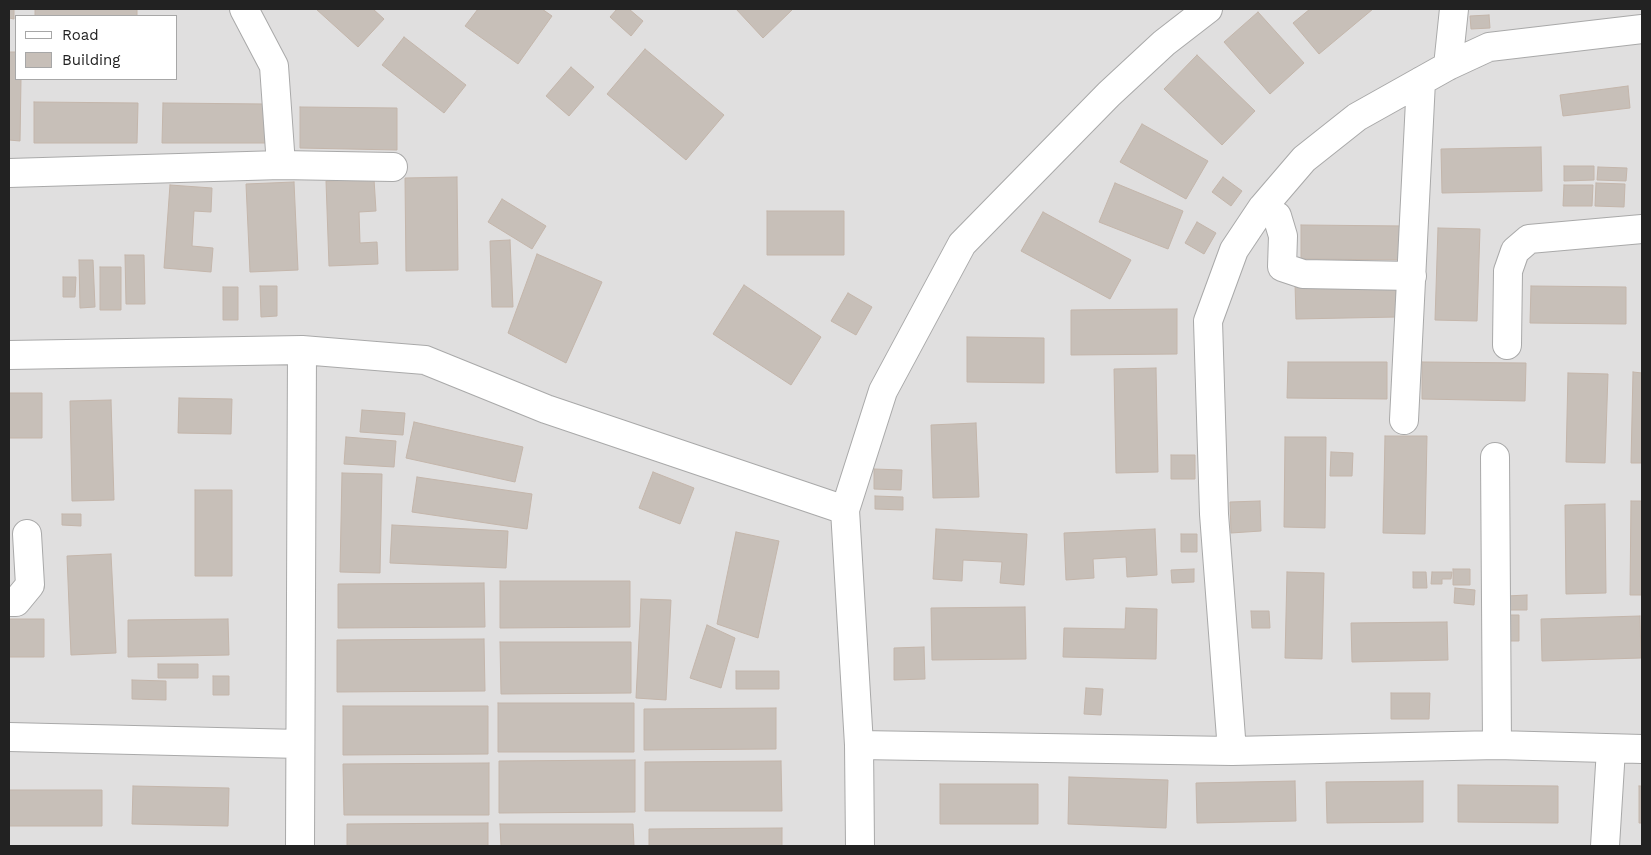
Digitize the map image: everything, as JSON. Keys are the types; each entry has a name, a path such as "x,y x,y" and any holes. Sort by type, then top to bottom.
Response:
{"street":[{"path":"244,9 274,66 281,165"},
{"path":"860,846 858,745 845,510 883,392 962,244 1116,88 1164,43 1208,9"},
{"path":"1448,66 1454,9"},
{"path":"1232,751 1214,514 1208,321 1234,250 1262,208 1304,159 1357,117 1448,66 1489,47 1642,29"},
{"path":"1404,420 1421,81"},
{"path":"9,173 281,165 392,167"},
{"path":"1262,208 1277,216 1283,236 1282,267 1303,274 1412,276"},
{"path":"1506,345 1508,271 1515,251 1529,239 1642,229"},
{"path":"9,355 302,350 425,360 546,408 845,510"},
{"path":"300,846 302,350"},
{"path":"1495,457 1498,745"},
{"path":"9,602 16,602 30,585 27,534"},
{"path":"9,737 300,744"},
{"path":"858,745 1232,751 1498,745 1642,749"},
{"path":"1605,846 1611,749"}],"shaded area":[{"path":"9,9 1642,9 1642,846 9,846"}],"building":[{"path":"9,9 14,9 14,19 9,18"},
{"path":"35,9 137,9 137,15 35,15"},
{"path":"316,9 373,9 384,19 358,47"},
{"path":"478,9 542,9 552,16 518,64 465,26"},
{"path":"617,9 629,9 643,21 631,36 610,17"},
{"path":"736,9 793,9 763,38"},
{"path":"1310,9 1373,9 1319,54 1293,23"},
{"path":"1258,12 1304,63 1270,94 1224,42"},
{"path":"1489,15 1490,28 1471,29 1470,16"},
{"path":"404,37 466,85 444,113 382,65"},
{"path":"645,49 724,115 686,160 607,94"},
{"path":"9,52 15,52 15,80 21,80 20,141 9,140"},
{"path":"1197,55 1255,111 1222,145 1164,89"},
{"path":"571,67 594,87 569,116 546,96"},
{"path":"1628,86 1630,108 1563,116 1560,95"},
{"path":"34,102 138,103 137,143 34,143"},
{"path":"163,103 265,104 265,143 162,143"},
{"path":"300,107 397,108 397,150 300,148"},
{"path":"1142,124 1208,161 1186,199 1120,162"},
{"path":"1541,147 1542,191 1442,193 1441,149"},
{"path":"1564,166 1594,166 1594,180 1564,181"},
{"path":"1598,167 1627,168 1626,181 1597,180"},
{"path":"457,177 458,270 406,271 405,178"},
{"path":"1223,177 1242,191 1231,206 1212,192"},
{"path":"374,179 376,211 359,212 360,243 377,242 378,264 329,266 326,181"},
{"path":"294,182 298,270 250,272 246,184"},
{"path":"1115,183 1183,211 1168,249 1099,222"},
{"path":"1596,183 1625,184 1624,207 1595,206"},
{"path":"170,185 212,188 211,212 194,211 192,246 213,248 211,272 164,268"},
{"path":"1564,185 1593,185 1592,206 1563,206"},
{"path":"502,199 546,226 532,249 488,222"},
{"path":"767,211 844,211 844,255 767,255"},
{"path":"1043,212 1131,260 1110,299 1021,251"},
{"path":"1197,222 1216,233 1204,254 1185,243"},
{"path":"1301,225 1404,226 1404,260 1301,259"},
{"path":"1438,228 1480,229 1477,321 1435,320"},
{"path":"510,240 513,307 492,307 490,241"},
{"path":"537,254 602,282 566,363 508,333"},
{"path":"125,255 144,255 145,304 126,304"},
{"path":"79,260 93,260 95,307 80,308"},
{"path":"100,267 121,267 121,310 100,310"},
{"path":"63,277 76,277 75,297 63,297"},
{"path":"1396,281 1397,317 1296,319 1295,283"},
{"path":"744,285 821,337 791,385 713,334"},
{"path":"260,286 277,286 277,316 261,317"},
{"path":"1531,286 1626,287 1626,324 1530,323"},
{"path":"223,287 238,287 238,320 223,320"},
{"path":"848,293 872,307 856,335 831,321"},
{"path":"1177,309 1177,354 1071,355 1071,310"},
{"path":"967,337 1044,338 1044,383 967,382"},
{"path":"1288,362 1387,362 1387,399 1287,398"},
{"path":"1422,362 1526,363 1525,401 1422,399"},
{"path":"1156,368 1158,472 1116,473 1114,369"},
{"path":"1633,372 1642,373 1642,463 1631,463"},
{"path":"1568,373 1608,374 1605,463 1566,462"},
{"path":"9,393 42,393 42,438 9,438"},
{"path":"179,398 232,399 231,434 178,433"},
{"path":"111,400 114,500 72,501 70,401"},
{"path":"362,410 405,413 403,435 360,432"},
{"path":"414,422 523,447 515,482 406,458"},
{"path":"976,423 979,497 933,498 931,425"},
{"path":"1385,436 1427,436 1425,534 1383,533"},
{"path":"346,437 396,441 394,467 344,464"},
{"path":"1285,437 1326,437 1325,528 1284,527"},
{"path":"1331,452 1353,453 1352,476 1330,476"},
{"path":"1171,455 1195,455 1195,479 1171,479"},
{"path":"874,469 902,470 901,490 874,489"},
{"path":"653,472 694,488 680,524 639,508"},
{"path":"342,473 382,474 380,573 340,572"},
{"path":"417,477 532,494 527,529 412,512"},
{"path":"195,490 232,490 232,576 195,576"},
{"path":"875,496 903,497 903,510 875,509"},
{"path":"1260,501 1261,531 1231,533 1230,502"},
{"path":"1631,501 1642,501 1642,595 1630,595"},
{"path":"1605,504 1606,593 1566,594 1565,505"},
{"path":"62,514 81,514 81,526 62,525"},
{"path":"392,525 508,531 506,568 390,563"},
{"path":"936,529 1027,534 1024,585 1000,583 1002,562 963,560 962,581 933,579"},
{"path":"1155,529 1157,575 1127,577 1126,557 1093,559 1094,578 1066,580 1064,533"},
{"path":"736,532 779,541 758,638 717,624"},
{"path":"1181,534 1197,534 1197,552 1181,552"},
{"path":"111,554 116,653 71,655 67,556"},
{"path":"1194,569 1194,582 1172,583 1171,570"},
{"path":"1453,569 1470,569 1470,585 1453,585"},
{"path":"1287,572 1324,573 1322,659 1285,658"},
{"path":"1413,572 1426,572 1427,588 1413,588"},
{"path":"1432,572 1452,572 1451,579 1442,579 1442,584 1431,584"},
{"path":"500,581 630,581 630,627 500,628"},
{"path":"484,583 485,627 338,628 338,584"},
{"path":"1455,588 1475,590 1474,605 1454,603"},
{"path":"1527,595 1527,610 1507,610 1507,596"},
{"path":"641,599 671,600 666,700 636,698"},
{"path":"1025,607 1026,659 932,660 931,608"},
{"path":"1126,608 1157,609 1156,659 1063,657 1064,628 1125,629"},
{"path":"1251,611 1269,611 1270,628 1252,628"},
{"path":"1504,615 1519,615 1519,641 1504,641"},
{"path":"1640,616 1641,658 1542,661 1541,619"},
{"path":"9,619 44,619 44,657 9,657"},
{"path":"228,619 229,655 128,657 128,620"},
{"path":"1447,622 1448,660 1352,662 1351,623"},
{"path":"707,625 735,638 721,688 690,678"},
{"path":"484,639 485,691 337,692 337,640"},
{"path":"500,642 631,642 631,693 501,694"},
{"path":"924,647 925,679 894,680 894,648"},
{"path":"158,664 198,664 198,678 158,678"},
{"path":"736,671 779,671 779,689 736,689"},
{"path":"213,676 229,676 229,695 213,695"},
{"path":"132,680 166,681 166,700 132,699"},
{"path":"1086,688 1103,689 1101,715 1084,714"},
{"path":"1391,693 1430,693 1429,719 1391,719"},
{"path":"498,703 634,703 634,752 498,752"},
{"path":"343,706 488,706 488,754 343,755"},
{"path":"776,708 776,749 644,750 644,709"},
{"path":"635,760 635,812 499,813 499,761"},
{"path":"781,761 782,811 645,811 645,762"},
{"path":"489,763 489,815 344,815 343,764"},
{"path":"1069,777 1168,780 1166,828 1068,824"},
{"path":"1295,781 1296,821 1197,823 1196,783"},
{"path":"1423,781 1423,822 1327,823 1326,782"},
{"path":"940,784 1038,784 1038,824 940,824"},
{"path":"1458,785 1558,786 1558,823 1458,822"},
{"path":"133,786 229,788 228,826 132,824"},
{"path":"1639,786 1642,786 1642,823 1639,823"},
{"path":"9,790 102,790 102,826 9,826"},
{"path":"488,823 488,846 347,846 347,824"},
{"path":"500,824 633,824 634,846 501,846"},
{"path":"782,828 782,846 649,846 649,829"}]}
